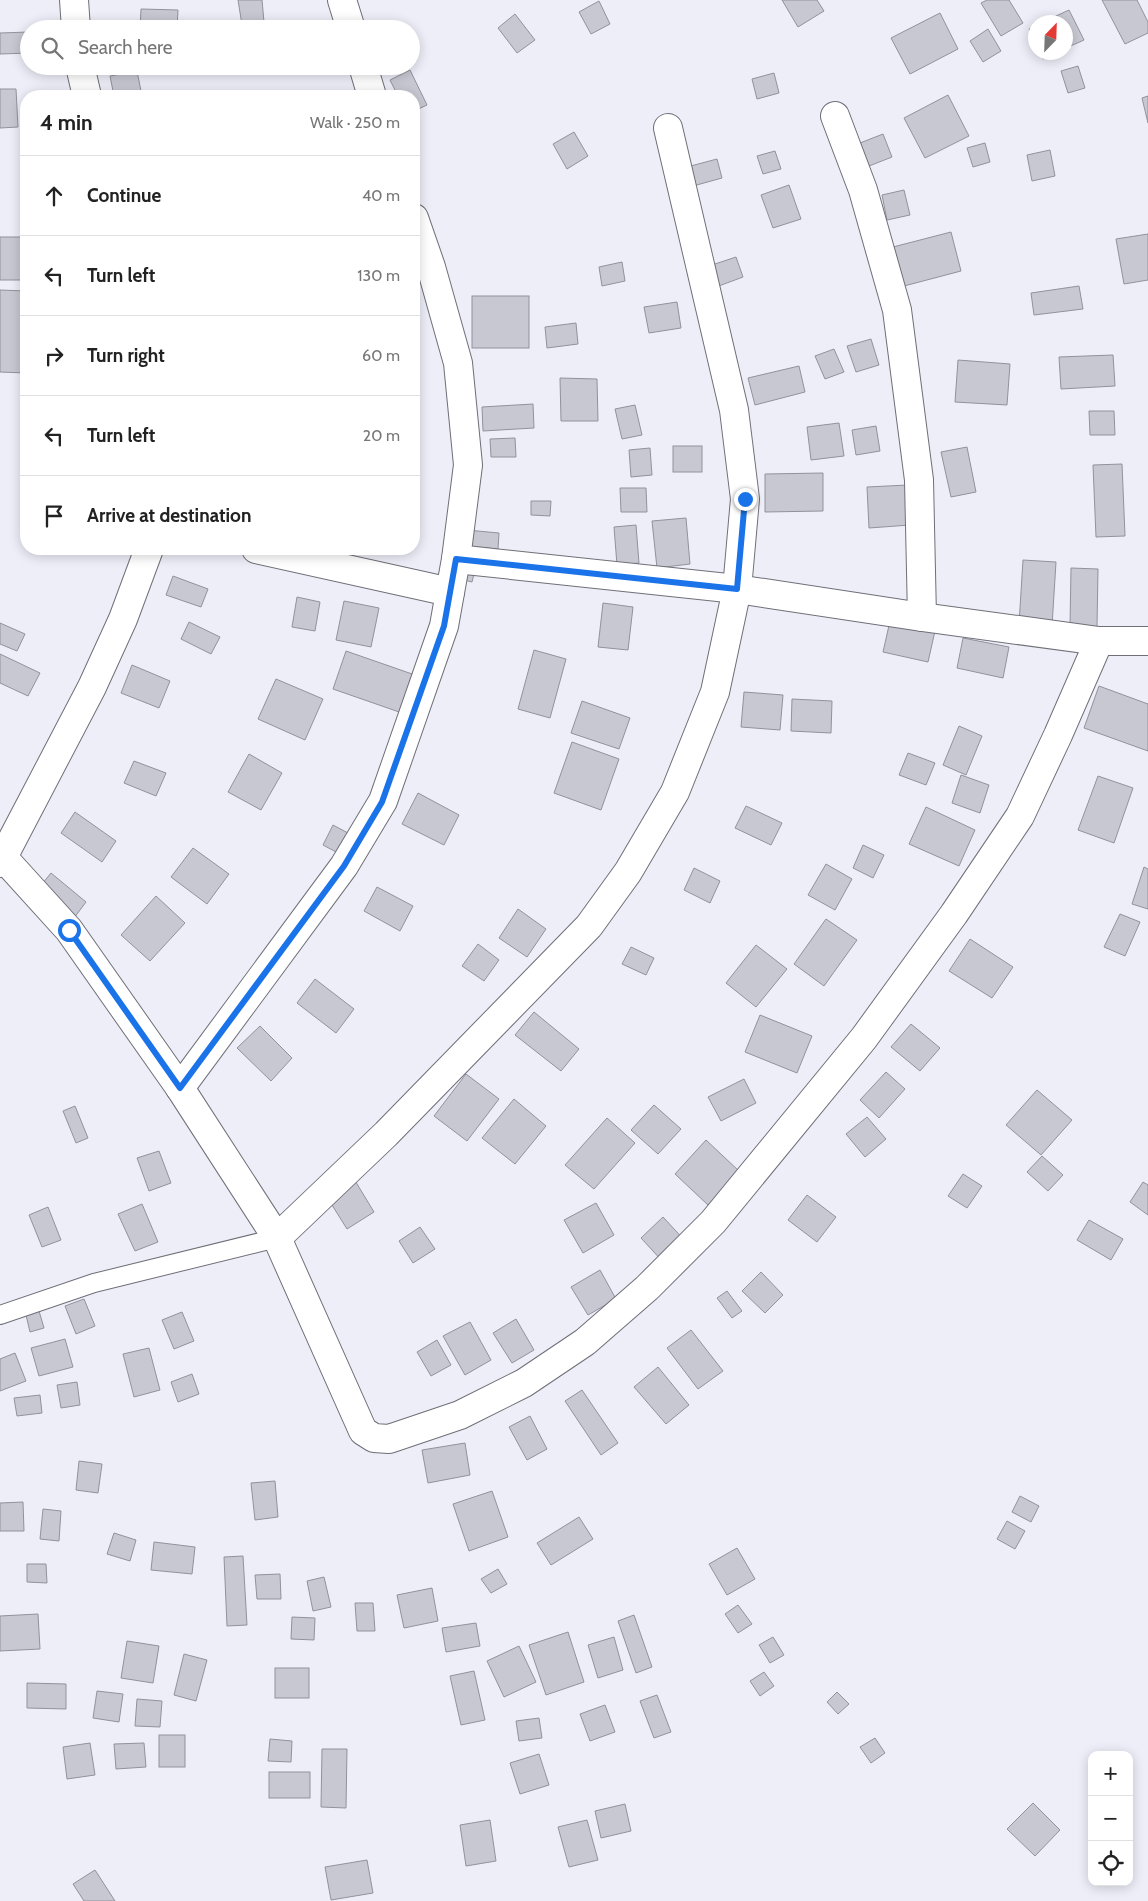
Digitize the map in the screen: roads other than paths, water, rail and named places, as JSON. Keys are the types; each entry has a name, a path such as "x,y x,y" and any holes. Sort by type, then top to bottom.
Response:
{"street":[{"path":"74,0 75,20"},
{"path":"342,0 348,20"},
{"path":"82,75 85,90"},
{"path":"366,75 370,90"},
{"path":"835,116 863,190 897,310 919,480 922,617"},
{"path":"277,1238 386,1134 582,933 617,887 675,792 715,692 737,589 745,499 734,410 668,128"},
{"path":"180,1088 344,866 382,802 444,626 456,559 468,465 458,364 431,267 420,235"},
{"path":"147,555 122,619 92,688 1,858 69,930 180,1088 277,1238 362,1431 374,1438 389,1439 460,1415 524,1383 585,1342 646,1288 713,1222 864,1038 954,914 1020,816 1099,641"},
{"path":"283,555 450,592"},
{"path":"456,559 737,589 1099,641 1148,641"}],"lane":[{"path":"0,1315 94,1284 277,1238"}]}
